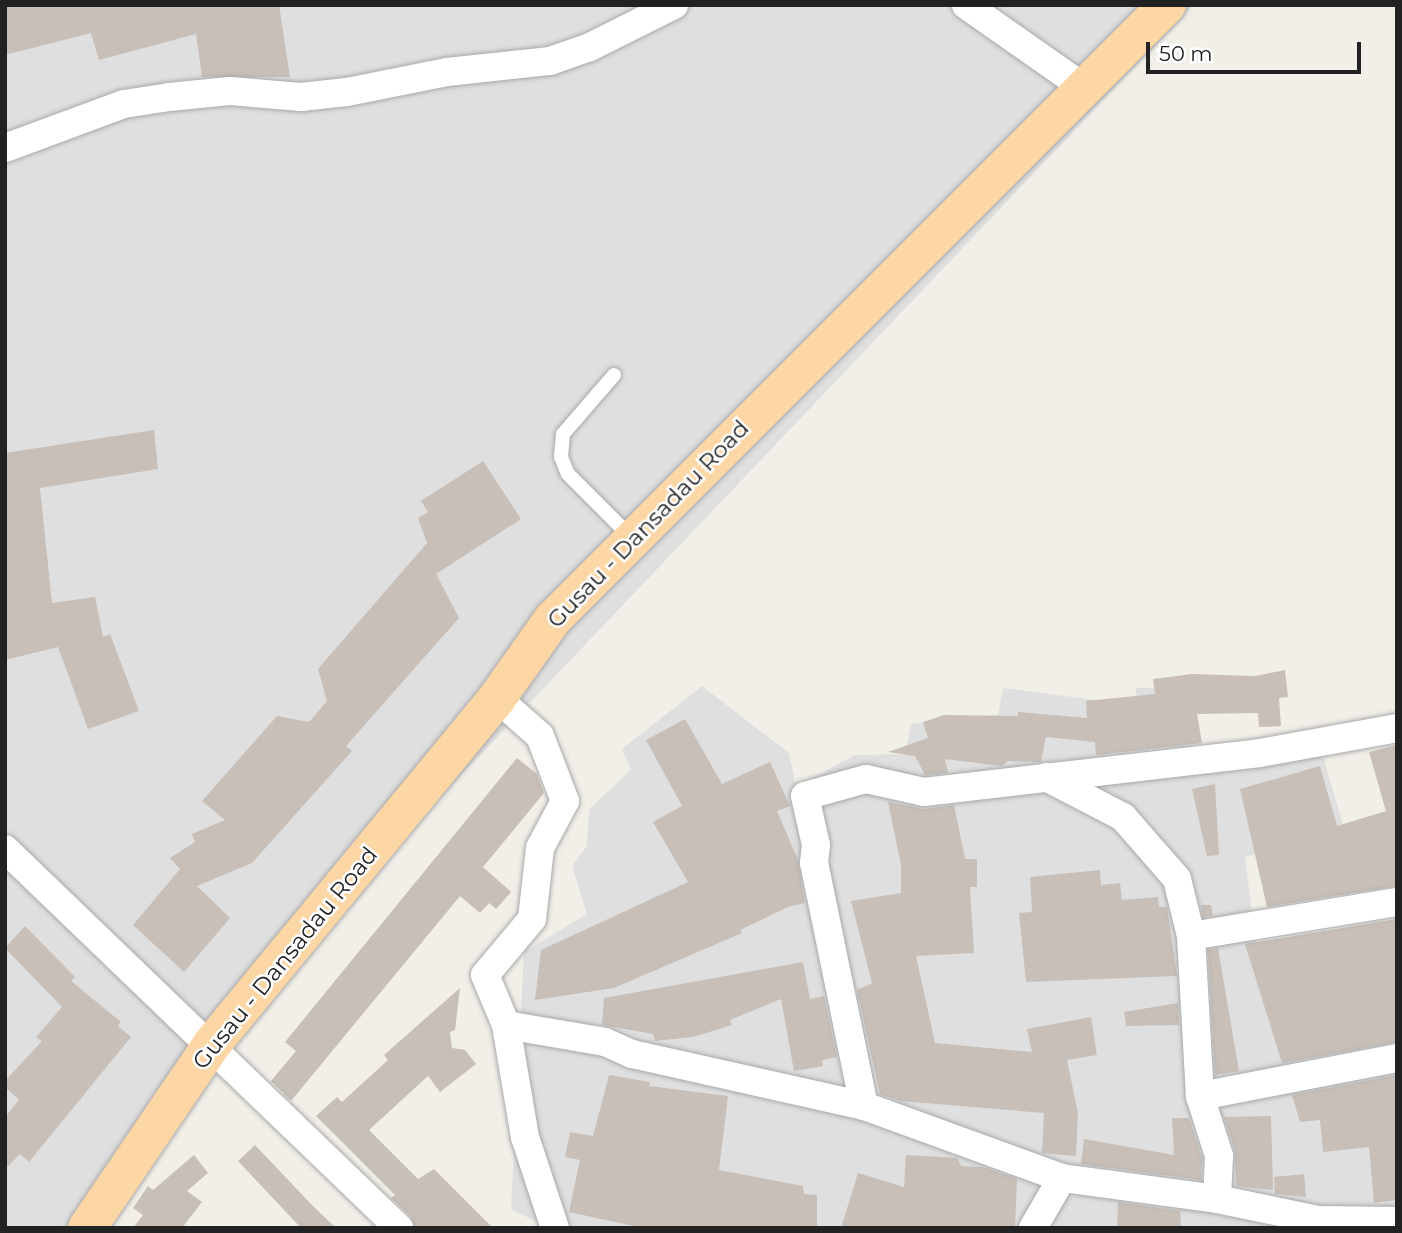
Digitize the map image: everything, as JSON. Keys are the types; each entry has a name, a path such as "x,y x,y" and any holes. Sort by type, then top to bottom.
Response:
{"main road":[{"name":"Gusau - Dansadau Road","path":"87,1228 212,1044 497,698 553,619 1167,5"}],"street":[{"path":"5,148 124,104 230,91 300,97 347,92 447,72 550,61 590,47 674,5"},
{"path":"966,5 1083,87"},
{"path":"497,698 540,736 565,801 540,848 532,919 485,975 506,1025 524,1137 555,1228"},
{"path":"864,1106 814,863 817,845 806,796 866,779 924,792 1260,753 1397,728"},
{"path":"1046,777 1123,817 1140,833 1177,879 1191,936 1200,1096 1219,1156 1217,1199"},
{"path":"5,849 212,1044 398,1228"},
{"path":"1191,936 1397,902"},
{"path":"506,1025 605,1042 632,1054 864,1106 1062,1178 1217,1199 1318,1220 1397,1221"},
{"path":"1200,1096 1397,1058"},
{"path":"1034,1228 1062,1178"}],"lane":[{"path":"614,375 563,434 561,457 568,474 632,538"}],"shaded area":[{"path":"5,5 1194,5 283,962 64,1228 5,1228"},
{"path":"702,686 789,753 796,787 855,755 905,754 911,724 998,715 1003,688 1135,705 1136,688 1190,688 1196,769 1323,756 1346,835 1245,857 1256,946 1397,921 1397,1228 549,1228 511,1209 524,952 587,914 572,866 587,846 589,809 631,770 622,749"}],"building":[{"path":"5,5 279,5 290,77 202,77 196,34 99,60 91,33 5,55"},
{"path":"154,430 158,469 40,488 52,603 95,597 103,637 110,634 139,711 88,729 58,647 5,660 5,453"},
{"path":"483,461 521,519 436,574 459,618 346,746 352,751 252,863 197,886 230,918 184,972 133,925 180,869 170,858 195,842 192,834 225,820 202,801 277,716 309,722 327,701 318,669 427,543 418,518 428,512 421,501"},
{"path":"1285,670 1288,697 1279,698 1281,726 1259,727 1258,713 1197,714 1202,743 1096,755 1095,742 1046,737 1041,762 1008,761 1002,766 945,759 948,773 925,775 915,756 888,752 928,738 923,722 944,715 1018,716 1018,712 1087,718 1086,701 1155,694 1153,679 1192,674 1255,676"},
{"path":"685,719 722,784 770,762 790,806 777,811 798,860 805,903 788,907 740,930 742,933 614,988 535,1000 541,950 688,882 653,822 682,806 646,740"},
{"path":"1397,745 1397,886 1267,907 1240,789 1320,766 1337,826 1386,811 1369,752"},
{"path":"517,758 537,774 544,793 483,867 511,892 496,909 489,903 480,913 460,896 291,1101 271,1081 296,1051 285,1042"},
{"path":"1215,784 1219,855 1207,856 1192,789"},
{"path":"888,802 925,809 954,805 965,859 977,859 977,887 970,887 974,953 916,956 935,1043 1032,1052 1027,1029 1091,1017 1097,1055 1067,1060 1078,1113 1076,1156 1042,1153 1044,1113 900,1101 880,1094 857,990 872,983 851,901 901,893 901,865"},
{"path":"1100,870 1101,885 1120,883 1122,900 1158,897 1159,907 1167,907 1177,976 1026,982 1019,913 1032,912 1030,877"},
{"path":"1201,905 1211,905 1213,916 1203,917"},
{"path":"1397,919 1397,1042 1282,1063 1245,944"},
{"path":"25,926 75,977 71,981 121,1022 118,1026 131,1037 29,1162 20,1154 5,1169 5,1117 19,1100 5,1087 5,1081 42,1041 36,1037 62,1007 5,948"},
{"path":"1218,948 1239,1071 1215,1075 1208,950"},
{"path":"803,962 810,999 824,996 837,1057 822,1060 823,1066 794,1071 781,999 730,1020 732,1025 693,1037 655,1041 653,1034 602,1025 604,998"},
{"path":"460,988 455,1030 450,1032 452,1048 465,1050 476,1064 440,1092 428,1076 369,1130 418,1179 434,1169 493,1228 415,1228 411,1217 391,1198 395,1195 316,1116 337,1097 342,1102 388,1060 384,1055"},
{"path":"1178,1003 1179,1025 1126,1026 1124,1012"},
{"path":"609,1075 650,1082 649,1086 728,1096 719,1170 803,1186 804,1194 817,1195 817,1228 643,1228 569,1212 580,1160 565,1157 570,1132 593,1136"},
{"path":"1397,1075 1397,1200 1374,1203 1369,1147 1323,1152 1320,1120 1300,1122 1292,1095"},
{"path":"1271,1116 1273,1190 1236,1186 1235,1151 1224,1117"},
{"path":"1172,1118 1189,1118 1202,1158 1201,1180 1081,1164 1084,1139 1174,1155"},
{"path":"255,1145 336,1228 301,1228 238,1161"},
{"path":"194,1155 208,1173 187,1191 202,1202 182,1228 133,1228 143,1215 133,1208 148,1186 153,1190"},
{"path":"906,1155 957,1158 961,1166 983,1167 1017,1179 1015,1228 841,1228 858,1173 904,1187"},
{"path":"1304,1174 1306,1197 1275,1194 1274,1177"},
{"path":"1118,1202 1180,1211 1181,1228 1117,1228"}]}
